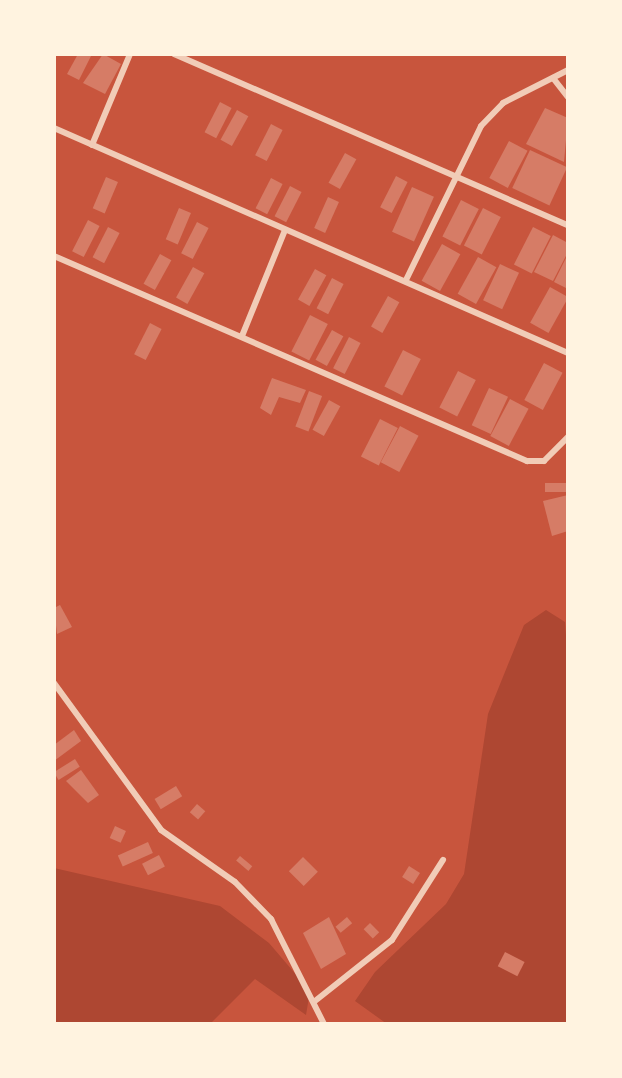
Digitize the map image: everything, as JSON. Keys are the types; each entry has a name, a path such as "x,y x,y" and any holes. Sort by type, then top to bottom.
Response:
{"street":[{"path":"92,145 130,54"},
{"path":"174,54 568,225"},
{"path":"406,280 455,175 489,116 568,70"},
{"path":"553,78 568,97"},
{"path":"54,128 568,353"},
{"path":"242,336 285,230"},
{"path":"54,256 527,461 544,461 568,437"},
{"path":"54,683 161,830 257,902 315,1001 324,1024"},
{"path":"315,1001 392,940 443,860"}],"shaded area":[{"path":"546,610 565,622 568,662 568,1024 387,1024 355,1001 375,972 446,904 464,874 488,714 524,625"},
{"path":"54,868 220,906 269,943 310,991 306,1015 255,979 210,1024 54,1024"}],"building":[{"path":"78,54 92,54 79,80 67,74"},
{"path":"103,54 121,64 105,94 83,83"},
{"path":"220,102 232,108 216,138 205,132"},
{"path":"545,108 568,118 564,162 526,144"},
{"path":"237,110 248,116 232,146 221,140"},
{"path":"271,124 283,130 267,161 255,155"},
{"path":"509,141 528,151 508,188 489,178"},
{"path":"530,150 567,167 549,205 512,188"},
{"path":"345,153 356,159 340,189 329,183"},
{"path":"396,176 408,182 392,213 380,207"},
{"path":"106,177 118,182 105,213 93,208"},
{"path":"271,178 283,184 267,214 256,208"},
{"path":"290,186 302,192 286,222 275,216"},
{"path":"412,187 434,197 414,242 392,232"},
{"path":"328,197 339,202 325,233 314,228"},
{"path":"461,200 479,209 460,246 442,237"},
{"path":"179,208 191,213 178,244 166,239"},
{"path":"483,208 501,217 482,255 464,245"},
{"path":"88,220 100,226 84,257 72,251"},
{"path":"197,222 209,228 193,259 181,253"},
{"path":"108,227 120,233 104,263 93,257"},
{"path":"533,227 551,236 532,274 514,264"},
{"path":"553,235 568,243 568,252 553,281 534,272"},
{"path":"442,244 460,254 440,291 422,281"},
{"path":"160,254 171,260 155,290 144,284"},
{"path":"568,254 568,289 554,282"},
{"path":"478,257 496,267 476,304 458,294"},
{"path":"500,264 519,273 502,309 483,300"},
{"path":"193,267 204,273 187,304 176,298"},
{"path":"315,269 326,275 309,306 298,300"},
{"path":"332,278 344,284 328,314 317,308"},
{"path":"550,287 568,298 548,333 530,323"},
{"path":"388,296 399,302 382,333 371,327"},
{"path":"310,315 328,324 309,361 291,352"},
{"path":"150,323 162,329 146,360 134,354"},
{"path":"332,330 343,336 327,366 316,360"},
{"path":"349,337 361,343 345,374 333,368"},
{"path":"403,350 421,359 402,396 384,387"},
{"path":"544,363 563,373 543,410 524,400"},
{"path":"458,371 476,380 457,417 439,408"},
{"path":"272,378 306,390 300,403 279,397 271,415 260,408"},
{"path":"489,388 508,397 491,434 472,425"},
{"path":"309,391 322,396 308,431 295,426"},
{"path":"510,399 529,409 509,446 490,436"},
{"path":"329,400 340,406 324,436 313,430"},
{"path":"380,419 398,428 379,466 361,456"},
{"path":"400,426 419,436 399,472 381,462"},
{"path":"545,483 568,483 568,492 545,492"},
{"path":"568,495 568,531 552,536 543,501"},
{"path":"60,605 72,627 57,634 54,608"},
{"path":"74,730 81,741 54,761 54,745"},
{"path":"75,759 80,767 59,780 54,772"},
{"path":"81,770 99,795 88,803 66,781"},
{"path":"176,786 182,796 161,809 155,799"},
{"path":"197,804 205,811 198,820 190,812"},
{"path":"115,826 126,831 121,843 110,838"},
{"path":"148,842 153,853 123,866 118,855"},
{"path":"159,855 165,867 148,875 142,864"},
{"path":"240,856 252,866 248,871 236,861"},
{"path":"303,857 318,872 304,886 289,871"},
{"path":"409,866 420,873 413,884 402,877"},
{"path":"329,917 346,954 321,969 303,933"},
{"path":"347,917 352,923 341,933 336,927"},
{"path":"370,923 379,932 373,939 364,929"},
{"path":"505,952 525,962 517,976 498,966"}]}
